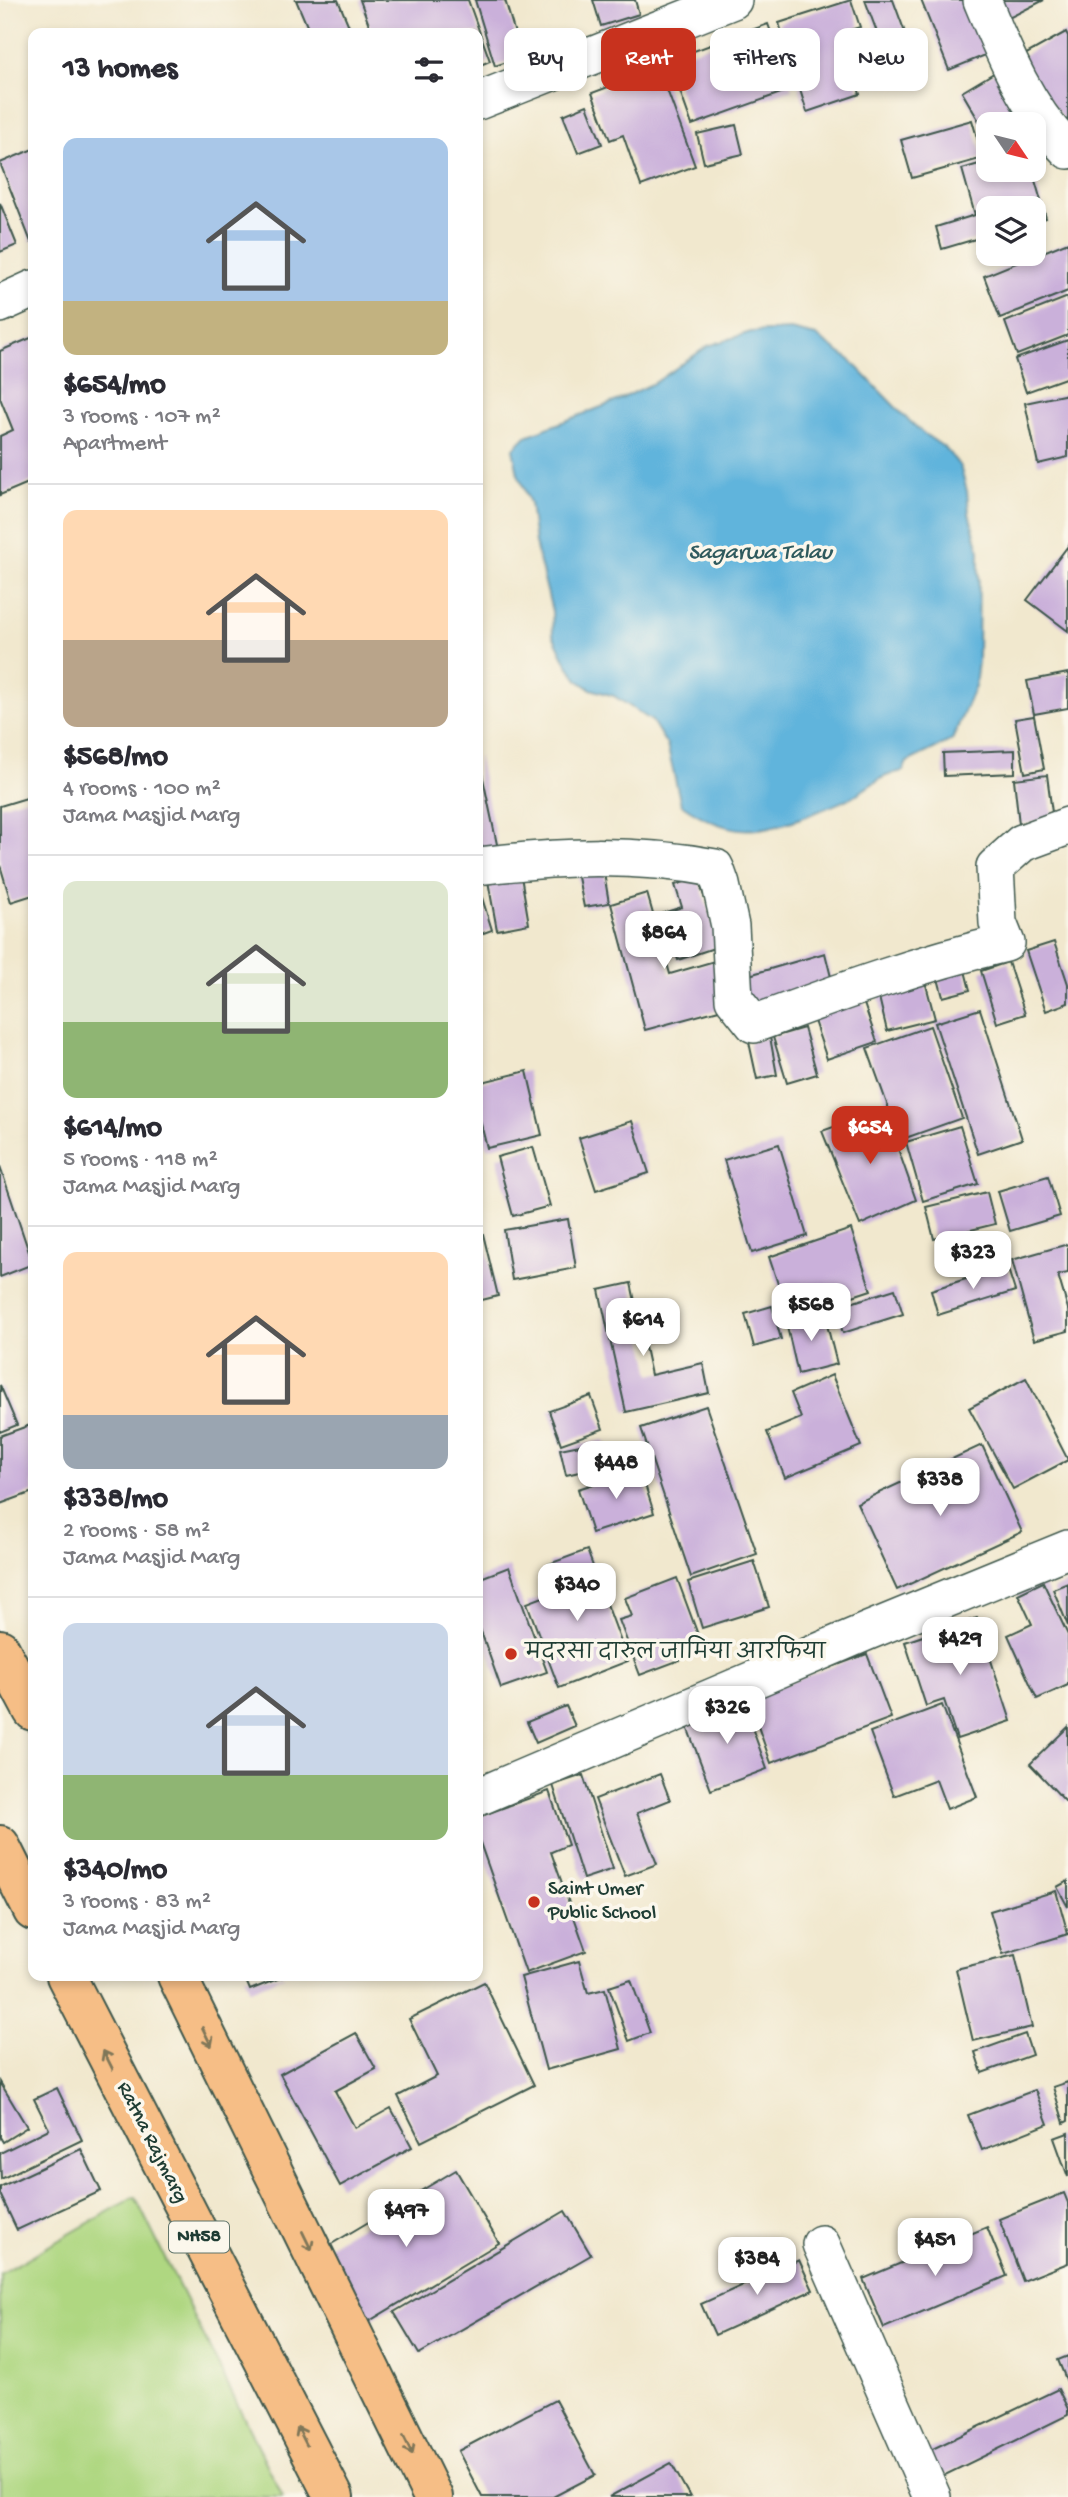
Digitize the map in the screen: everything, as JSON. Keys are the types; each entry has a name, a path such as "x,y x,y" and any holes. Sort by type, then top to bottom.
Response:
{"highway":[{"path":"0,1649 28,1702"},
{"path":"0,1845 28,1901"},
{"name":"Ratna Rajmarg","path":"69,1981 334,2497"},
{"path":"179,1981 433,2497"}],"street":[{"path":"483,99 733,0"},
{"path":"982,0 1009,64 1053,135 1068,150"},
{"path":"0,304 28,291"},
{"path":"483,865 547,858 635,857 715,868 730,926 734,999 754,1024 834,994 961,954 1006,943 998,923 995,867 1022,843 1068,825"},
{"path":"483,1795 1068,1549"},
{"path":"821,2244 932,2497"}],"green space":[{"path":"135,2197 283,2497 0,2497 0,2274"}],"water":[{"name":"Sagarwa Talau","path":"790,330 816,336 850,360 904,416 945,448 960,466 979,550 978,661 975,686 952,740 907,762 903,771 883,777 838,803 791,822 744,829 714,822 681,804 667,745 652,721 614,696 591,689 579,681 567,664 553,635 552,611 535,543 530,503 518,474 513,449 526,436 617,401 656,382 708,346 751,332"}],"building":[{"path":"296,0 338,0 350,28 308,28"},
{"path":"360,0 468,0 478,28 370,28"},
{"path":"475,0 505,0 513,28 504,28 504,63 495,66"},
{"path":"593,0 635,0 639,14 601,26"},
{"path":"851,0 860,27 834,28 834,91 859,91 860,94 807,112 800,91 820,91 820,28 781,28 779,23"},
{"path":"865,0 893,0 903,28 875,28"},
{"path":"921,0 972,0 993,52 949,70"},
{"path":"990,0 1044,0 1001,22"},
{"path":"1066,32 1068,36 1068,125 1019,58"},
{"path":"483,42 490,61 483,64"},
{"path":"710,45 710,91 786,91 692,125 680,91 696,91 696,50"},
{"path":"1004,67 1028,112 976,112 976,116 962,92"},
{"path":"601,90 667,91 695,166 641,186 623,135 610,140 592,93"},
{"path":"587,105 602,144 578,153 563,115"},
{"path":"972,120 976,134 976,160 912,178 901,140"},
{"path":"736,125 743,154 704,163 697,134"},
{"path":"28,151 28,234 0,163"},
{"path":"976,165 976,182 1036,182 1040,196 976,196 976,239 942,249 936,227 975,215 962,169"},
{"path":"0,203 17,245 0,252"},
{"path":"1068,242 1068,291 1000,318 984,276 1009,266 1046,266 1046,251"},
{"path":"1068,297 1068,335 1017,355 1005,322"},
{"path":"28,339 28,483 0,495 0,436 13,430 0,398 0,351"},
{"path":"1068,340 1068,377 1026,392 1015,359"},
{"path":"1068,394 1068,457 1038,464 1025,403"},
{"path":"1068,546 1068,631 1027,600"},
{"path":"1068,673 1068,708 1034,714 1027,681"},
{"path":"1034,716 1044,769 1025,773 1015,719"},
{"path":"1015,750 1015,773 944,776 943,753"},
{"path":"1047,775 1053,820 1019,824 1014,779"},
{"path":"483,778 498,849 483,853"},
{"path":"28,798 28,897 11,902 0,865 0,806"},
{"path":"604,873 609,903 584,907 578,877"},
{"path":"521,876 529,924 497,930 488,881"},
{"path":"698,878 720,946 678,960 663,913 682,907 675,885"},
{"path":"647,893 670,974 718,960 730,1007 645,1030 611,904"},
{"path":"483,901 492,930 483,933"},
{"path":"1054,942 1068,984 1068,1003 1046,1011 1026,951"},
{"path":"825,953 833,985 748,1010 739,978"},
{"path":"1008,962 1025,1014 997,1023 981,971"},
{"path":"963,963 970,990 943,997 936,971"},
{"path":"925,981 935,1019 887,1031 878,993"},
{"path":"860,992 877,1042 827,1059 810,1009"},
{"path":"980,1009 1022,1139 978,1154 935,1023"},
{"path":"930,1026 962,1118 900,1140 867,1048"},
{"path":"804,1028 817,1074 787,1083 773,1037"},
{"path":"770,1037 777,1075 757,1079 749,1042"},
{"path":"527,1071 542,1135 487,1148 483,1132 483,1082"},
{"path":"884,1109 916,1200 860,1225 822,1131"},
{"path":"632,1121 649,1173 596,1190 579,1138"},
{"path":"960,1126 978,1184 923,1201 906,1142"},
{"path":"779,1144 807,1236 752,1253 724,1160"},
{"path":"533,1147 550,1206 513,1216 497,1157"},
{"path":"0,1166 28,1249 28,1266 0,1277"},
{"path":"1048,1176 1060,1216 1010,1231 998,1191"},
{"path":"987,1192 995,1224 934,1239 926,1207"},
{"path":"568,1219 576,1268 512,1280 504,1230"},
{"path":"851,1229 871,1290 789,1317 769,1257"},
{"path":"483,1234 498,1296 483,1300"},
{"path":"1068,1244 1068,1273 1058,1275 1068,1309 1068,1331 1034,1340 1012,1260"},
{"path":"1007,1266 1015,1291 938,1315 931,1290"},
{"path":"631,1283 651,1375 703,1363 709,1393 626,1412 599,1290"},
{"path":"895,1289 903,1314 843,1333 835,1308"},
{"path":"772,1306 781,1339 754,1347 745,1314"},
{"path":"824,1313 837,1364 798,1374 786,1322"},
{"path":"832,1375 861,1446 785,1478 767,1432 801,1418 791,1393"},
{"path":"1026,1378 1068,1460 1013,1489 969,1408"},
{"path":"0,1385 17,1425 0,1432"},
{"path":"591,1396 603,1429 561,1444 549,1411"},
{"path":"706,1406 757,1554 691,1577 641,1428"},
{"path":"28,1426 28,1494 0,1504 0,1436"},
{"path":"605,1440 610,1465 566,1475 560,1449"},
{"path":"982,1445 1022,1532 897,1590 857,1503"},
{"path":"640,1469 654,1513 592,1533 578,1489"},
{"path":"587,1550 628,1661 559,1688 527,1603 559,1591 549,1564"},
{"path":"754,1561 769,1607 702,1628 688,1582"},
{"path":"509,1567 547,1672 501,1688 483,1637 483,1577"},
{"path":"677,1578 704,1651 640,1675 619,1620 632,1616 625,1598"},
{"path":"1043,1582 1068,1635 1068,1685 1037,1699 1008,1635 1032,1624 1018,1594"},
{"path":"1068,1583 1068,1626 1053,1589"},
{"path":"977,1618 1011,1721 957,1739 944,1700 926,1706 905,1642"},
{"path":"867,1654 891,1718 771,1763 748,1698"},
{"path":"743,1703 767,1769 711,1790 686,1724"},
{"path":"942,1705 977,1797 947,1809 936,1780 894,1796 870,1732"},
{"path":"566,1706 575,1726 536,1743 527,1722"},
{"path":"1068,1727 1068,1800 1066,1802 1030,1764"},
{"path":"660,1774 670,1800 637,1813 657,1864 625,1876 595,1799"},
{"path":"583,1775 613,1869 583,1879 553,1785"},
{"name":"Saint Umer Public School","path":"549,1791 568,1845 551,1852 586,1951 526,1973 483,1851 483,1815"},
{"path":"1068,1881 1068,1907 1057,1887"},
{"path":"1056,1891 1068,1934 1003,1954 990,1911"},
{"path":"1015,1955 1032,2027 973,2041 956,1969"},
{"path":"579,1961 588,1993 605,1989 621,2049 546,2070 521,1977"},
{"path":"631,1980 650,2033 629,2041 609,1987"},
{"path":"246,1981 272,1981 250,1990"},
{"path":"484,1982 534,2085 421,2142 398,2096 437,2076 409,2019"},
{"path":"356,2033 376,2069 335,2091 355,2128 391,2108 412,2147 340,2186 280,2074"},
{"path":"1025,2034 1032,2055 982,2073 975,2052"},
{"path":"0,2082 27,2127 3,2142 0,2137"},
{"path":"1068,2082 1068,2121 1064,2123 1053,2087"},
{"path":"57,2088 82,2140 1,2179 0,2153 49,2129 34,2099"},
{"path":"1035,2090 1048,2124 982,2150 968,2115"},
{"path":"1068,2133 1068,2177 1054,2138"},
{"path":"81,2149 101,2191 17,2230 0,2194 0,2187"},
{"path":"456,2170 499,2243 356,2329 313,2255"},
{"path":"1064,2193 1068,2203 1068,2263 1023,2281 999,2219"},
{"path":"565,2211 591,2255 419,2354 394,2312"},
{"path":"987,2227 1007,2276 884,2328 863,2279"},
{"path":"799,2260 813,2290 715,2335 701,2304"},
{"path":"1068,2356 1068,2384 1058,2360"},
{"path":"1058,2389 1068,2409 1068,2415 937,2479 924,2453"},
{"path":"555,2400 595,2475 553,2497 482,2497 458,2451"},
{"path":"671,2463 690,2497 609,2497"}],"place":[{"name":"मदरसा दारुल जामिया आरफिया","path":"511,1654"},
{"name":"Saint Umer Public School","path":"534,1902"}]}
